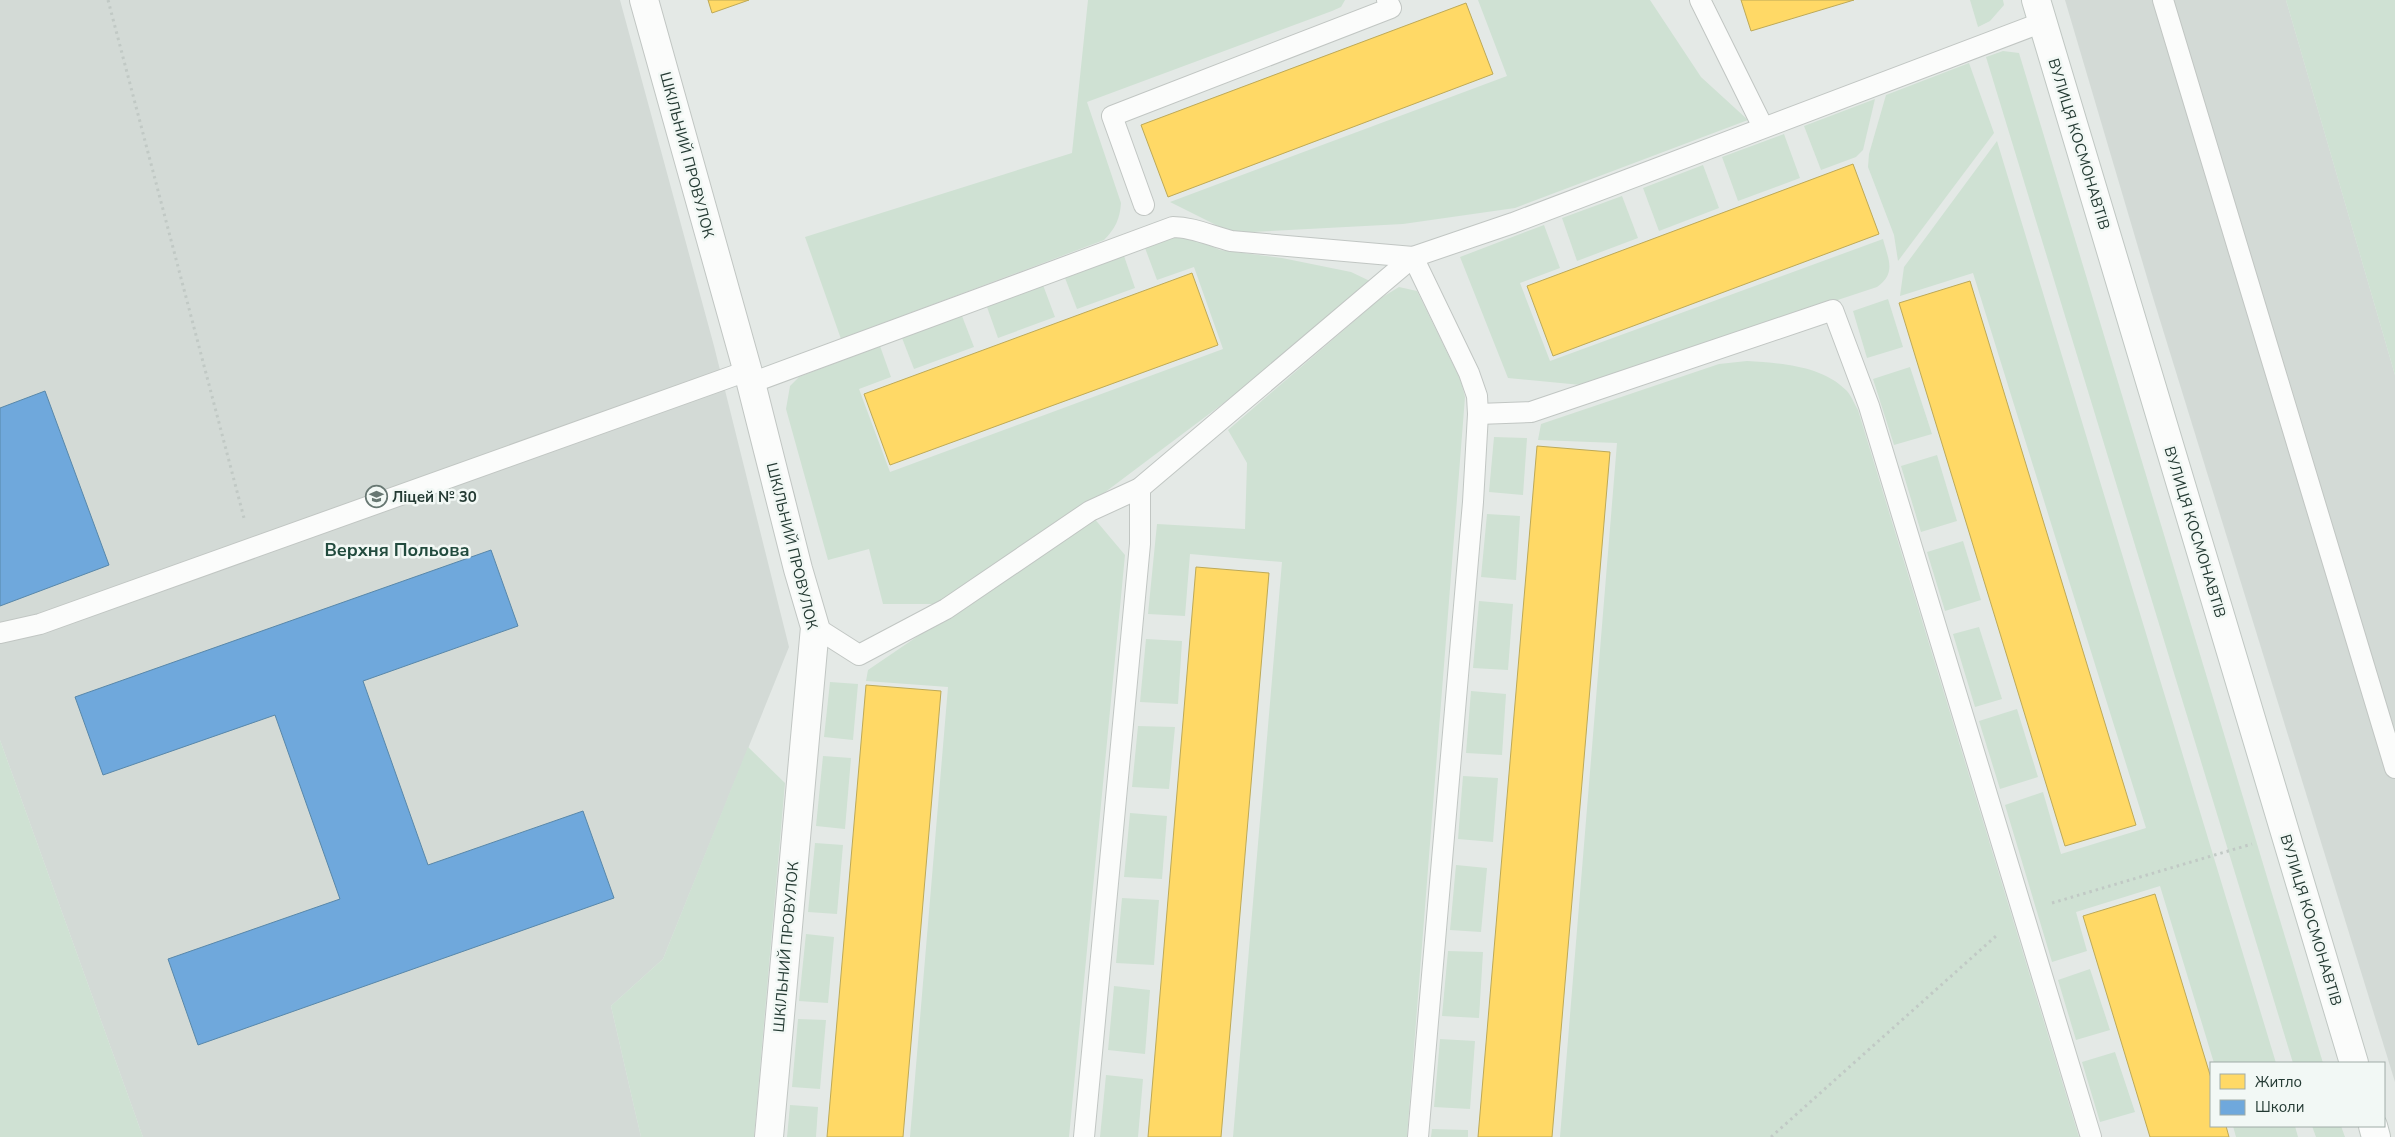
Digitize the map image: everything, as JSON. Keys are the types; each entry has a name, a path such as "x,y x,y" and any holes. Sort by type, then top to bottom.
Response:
{"street":[{"name":"ШКІЛЬНИЙ ПРОВУЛОК","path":"644,0 749,377 798,569 815,627 770,1137"},
{"name":"ВУЛИЦЯ КОСМОНАВТІВ","path":"2040,11 2354,1062"}],"lane":[{"path":"1144,205 1112,116 1391,8 1387,0"},
{"path":"1700,0 1763,127"},
{"path":"2162,0 2395,768"},
{"path":"815,627 859,655 946,610 1090,511 1140,488 1414,257 1513,223 1763,127 2040,11"},
{"path":"0,633 40,624 251,547 749,377 1173,227 1190,227 1207,235 1231,241 1414,257"},
{"path":"1414,257 1470,373 1477,396 1478,414 1473,502 1418,1137"},
{"path":"1478,414 1531,412 1833,310 1869,406 2091,1137"},
{"path":"1084,1137 1140,544 1140,488"}],"path":[{"path":"108,0 251,547"},
{"path":"1770,1137 2024,912 2286,833"}],"shaded area":[{"name":"Ліцей № 30","path":"0,0 620,0 714,346 789,647 663,959 611,1006 641,1137 143,1137 0,740"},
{"path":"2065,0 2286,0 2395,375 2395,1082 2151,291"}],"green space":[{"path":"1088,0 1345,0 1341,7 1332,11 1087,102 1121,203 1116,223 1104,240 841,339 805,237 1072,153"},
{"path":"1478,0 1650,0 1701,77 1748,120 1515,208 1403,224 1232,233 1170,202 1507,76"},
{"path":"1970,0 2003,0 2004,5 1990,21 1978,27"},
{"path":"2286,0 2395,0 2395,375"},
{"path":"2003,51 2019,53 2323,1062 2293,1062 1986,57"},
{"path":"1969,63 1994,133 1898,261 1894,235 1868,167 1869,154 1886,95"},
{"path":"1875,99 1863,150 1856,157 1821,170 1804,126"},
{"path":"1784,134 1800,178 1738,201 1722,157"},
{"path":"1997,141 2276,1062 2214,1062 2160,886 2076,912 2087,951 2052,962 2005,805 2043,792 2061,854 2146,828 1973,273 1900,296 1904,267"},
{"path":"1703,165 1719,208 1659,231 1643,188"},
{"path":"1622,196 1638,238 1577,261 1562,218"},
{"path":"1544,225 1560,268 1520,283 1550,361 1883,239 1889,259 1889,271 1883,282 1877,287 1581,385 1508,378 1460,257"},
{"path":"1183,234 1220,250 1282,258 1351,272 1372,282 1249,384 1088,505 943,604 883,604 869,549 828,560 786,409 790,386 799,377 880,346 891,377 859,389 890,472 1223,349 1194,267 1157,280 1145,248"},
{"path":"1124,256 1135,288 1077,309 1065,278"},
{"path":"1043,285 1055,317 998,338 987,307"},
{"path":"1399,287 1417,291 1461,381 1465,397 1407,1137 1233,1137 1282,562 1190,554 1185,616 1148,614 1157,524 1245,529 1247,463 1228,430 1381,298"},
{"path":"1888,299 1903,347 1867,358 1853,311"},
{"path":"962,316 974,347 914,369 902,338"},
{"path":"1747,361 1786,364 1824,375 1846,390 1858,410 2079,1137 1560,1137 1617,443 1538,440 1541,424 1719,364"},
{"path":"1910,367 1932,434 1894,445 1873,379"},
{"path":"1494,437 1527,438 1523,495 1489,492"},
{"path":"1937,455 1957,521 1921,532 1901,466"},
{"path":"1487,514 1520,516 1516,580 1481,577"},
{"path":"1093,517 1125,555 1069,1137 910,1137 948,687 866,681 868,670"},
{"path":"1963,541 1981,600 1945,611 1927,552"},
{"path":"1479,601 1513,604 1508,670 1473,668"},
{"path":"1979,627 2002,699 1975,707 1953,634"},
{"path":"1146,639 1182,641 1178,704 1140,702"},
{"path":"830,682 858,684 853,740 824,737"},
{"path":"1471,691 1506,694 1502,755 1466,753"},
{"path":"2017,709 2038,777 2000,789 1979,721"},
{"path":"1138,726 1175,727 1169,789 1132,787"},
{"path":"0,740 143,1137 0,1137"},
{"path":"748,747 785,783 754,1137 641,1137 611,1006 663,959"},
{"path":"823,756 851,758 845,829 816,826"},
{"path":"1463,776 1498,778 1493,842 1458,839"},
{"path":"1130,813 1167,816 1162,879 1124,877"},
{"path":"815,843 843,845 837,914 808,912"},
{"path":"1456,865 1487,868 1481,932 1450,930"},
{"path":"1122,898 1159,900 1154,965 1116,963"},
{"path":"806,934 834,937 828,1003 799,1001"},
{"path":"1448,951 1483,952 1479,1018 1442,1016"},
{"path":"2090,969 2110,1030 2076,1040 2058,980"},
{"path":"1114,986 1150,990 1145,1054 1108,1050"},
{"path":"798,1019 826,1020 820,1089 792,1087"},
{"path":"1440,1039 1475,1041 1470,1109 1434,1107"},
{"path":"2115,1052 2135,1112 2100,1122 2082,1062"},
{"path":"1106,1075 1143,1079 1138,1137 1100,1137"},
{"path":"790,1105 818,1107 816,1137 787,1137"},
{"path":"2233,1127 2295,1127 2298,1137 2236,1137"},
{"path":"2312,1127 2341,1127 2345,1137 2316,1137"},
{"path":"1432,1129 1468,1130 1468,1137 1431,1137"}],"building: Житло":[{"path":"708,0 749,0 712,13"},
{"path":"1741,0 1854,0 1751,31"},
{"path":"1466,3 1493,74 1168,197 1141,125"},
{"path":"1853,164 1879,234 1553,356 1527,286"},
{"path":"1192,273 1218,345 890,465 864,394"},
{"path":"1970,281 2136,825 2065,846 1899,303"},
{"path":"1537,446 1610,452 1552,1137 1478,1137"},
{"path":"1196,567 1269,573 1221,1137 1148,1137"},
{"path":"866,685 941,691 903,1137 827,1137"},
{"path":"2155,894 2210,1075 2210,1127 2226,1127 2229,1137 2150,1137 2083,916"}],"building: Школи":[{"path":"45,391 109,565 0,606 0,408"},
{"path":"491,550 518,626 363,681 428,865 583,811 614,898 198,1045 168,959 340,899 275,715 103,775 75,697"}],"place":[{"name":"Ліцей № 30","path":"376,497"}],"district":[{"name":"Верхня Польова","path":"397,550"}]}
